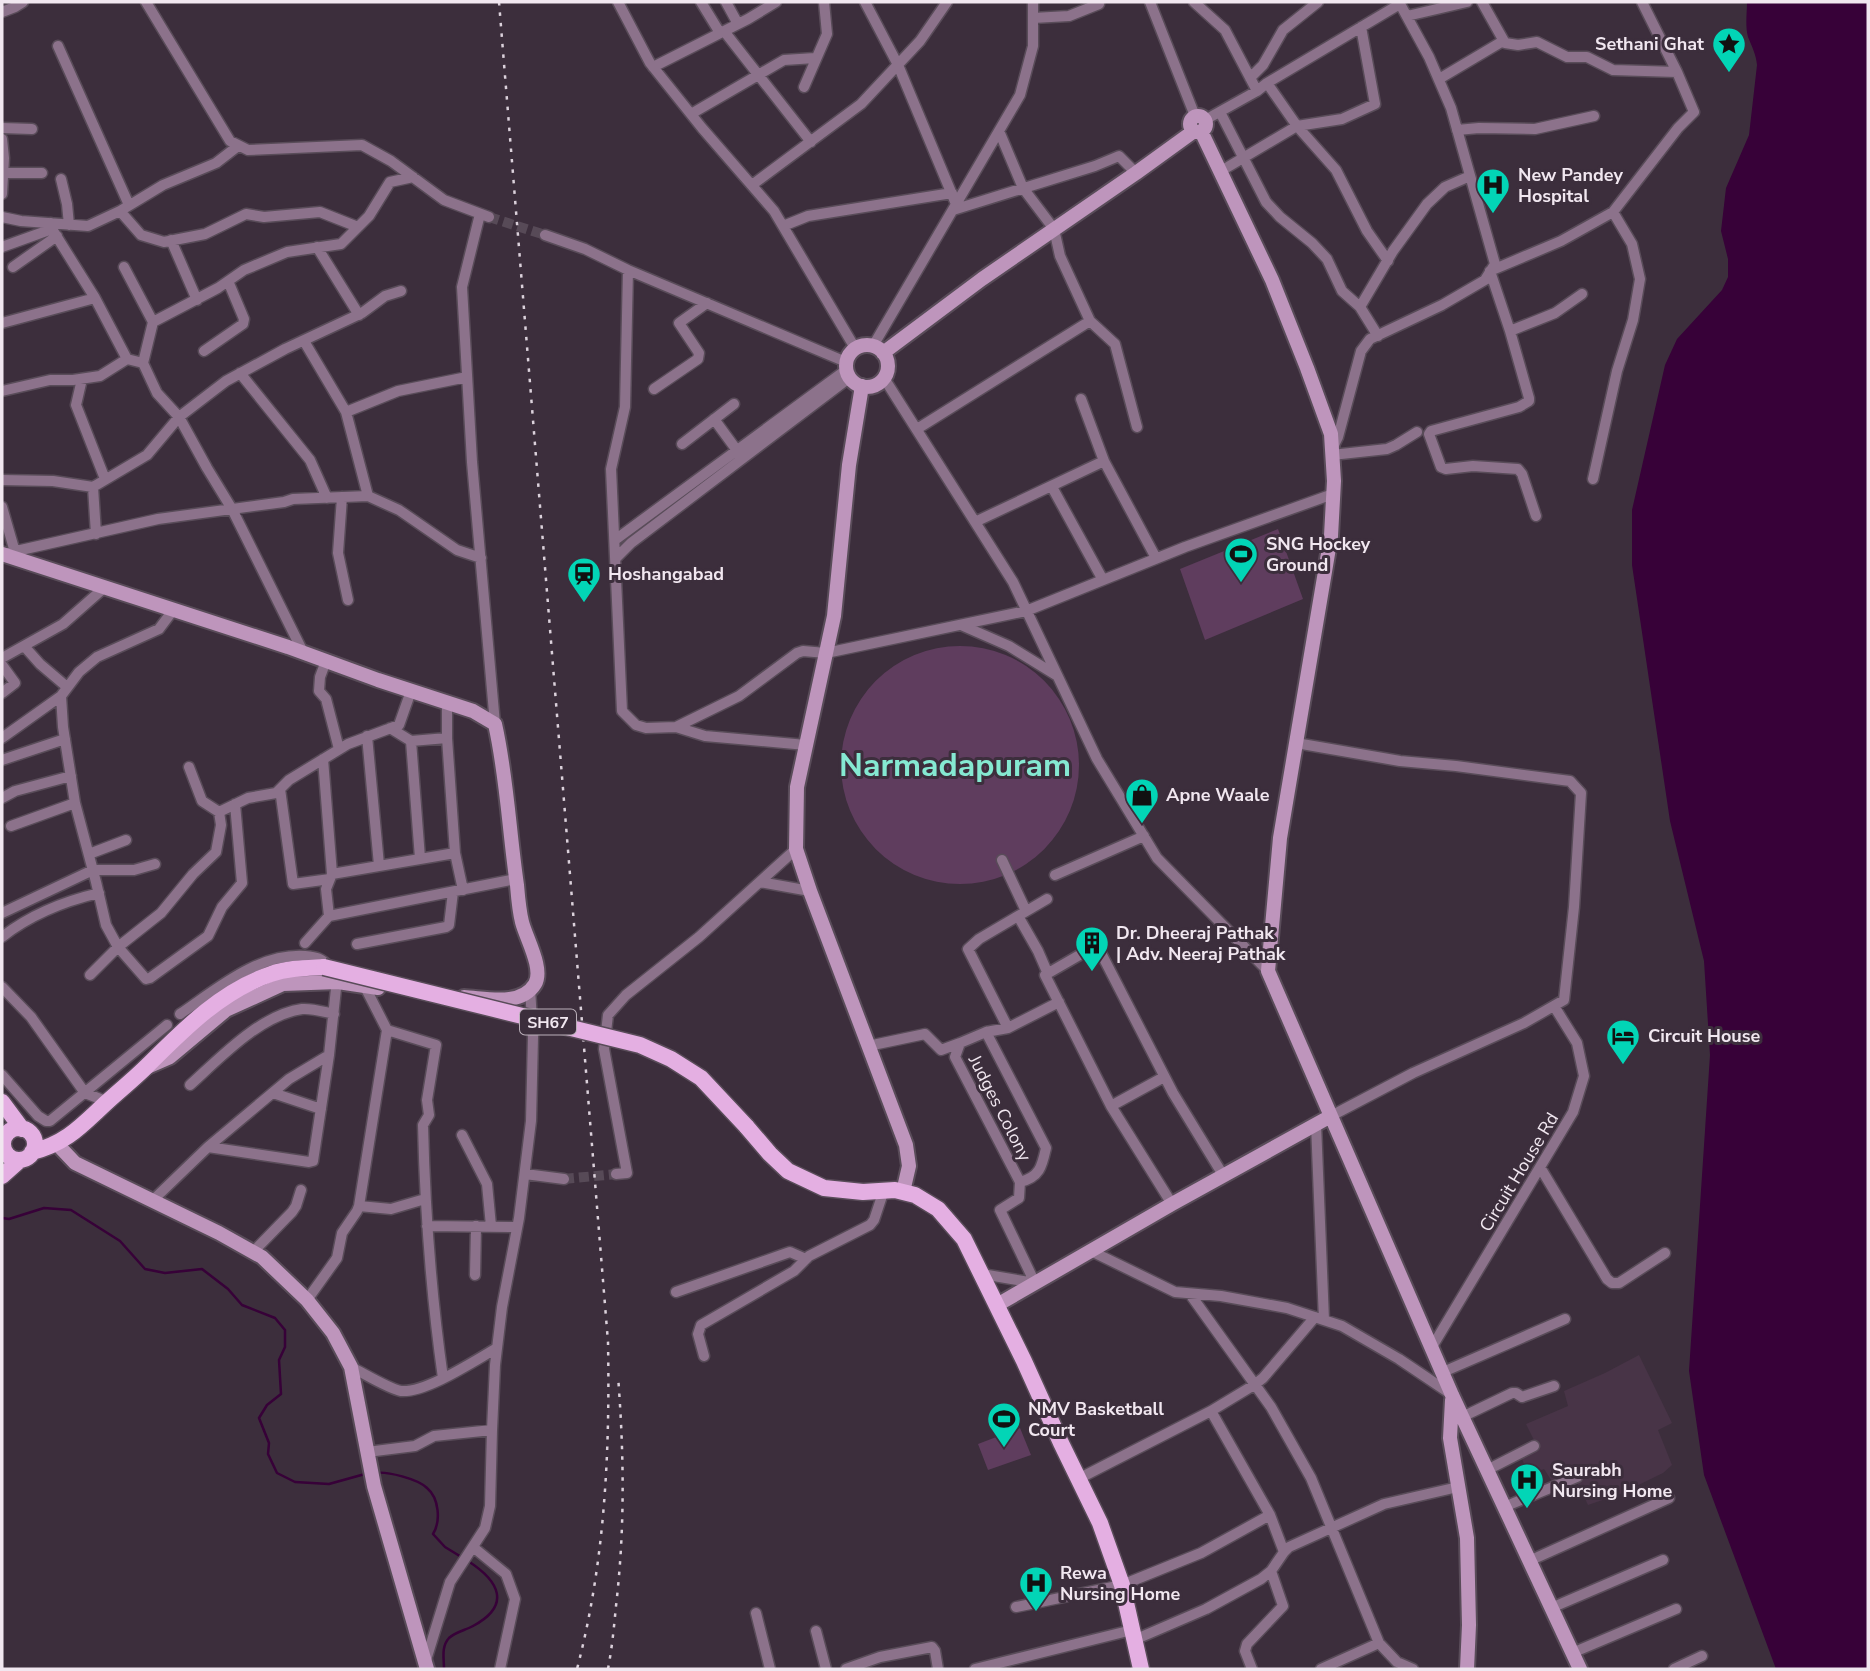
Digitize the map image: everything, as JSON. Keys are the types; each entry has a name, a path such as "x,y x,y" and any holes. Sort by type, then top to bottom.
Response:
{"main road":[{"name":"SH67","path":"11,1151 63,1141 212,1005 246,985 288,969 324,967 640,1045 671,1059 701,1078 788,1171 824,1188 863,1192 895,1190 915,1195 938,1209 964,1239 1100,1523 1122,1585 1141,1669"},
{"path":"2,1102 34,1141 11,1151"},
{"path":"2,1175 11,1151 6,1135 9,1132 26,1131 63,1141"}],"street":[{"path":"2,12 23,2"},
{"path":"146,2 230,141 248,150 362,145 391,161 444,200 485,216 462,287 467,377 495,724 503,758 522,922 538,970 535,984 524,995 508,999 405,993 338,982 283,984 226,1010 170,1057 146,1067"},
{"path":"618,2 653,67 774,211 855,348"},
{"path":"701,2 811,142"},
{"path":"726,2 738,24"},
{"path":"653,67 776,2"},
{"path":"804,87 827,34 824,2"},
{"path":"866,2 898,65 952,193 954,207"},
{"path":"752,186 861,104 920,41 947,2"},
{"path":"878,349 954,207 1020,94 1033,46 1033,2"},
{"path":"1150,2 1199,124 1276,290 1331,434 1331,536 1280,838 1268,971"},
{"path":"1194,2 1224,30 1257,91"},
{"path":"1250,78 1263,65 1283,30 1318,2"},
{"path":"1407,16 1467,2"},
{"path":"1482,2 1505,43 1518,45 1537,42 1567,57 1587,57 1613,69 1677,72"},
{"path":"1490,271 1561,241 1613,212 1678,128 1694,112 1642,2"},
{"path":"878,349 1136,173 1199,124 1400,3 1429,57 1451,108 1495,264 1485,280 1370,339 1361,351 1332,451"},
{"path":"1033,18 1069,16 1099,5"},
{"path":"1221,172 1297,126 1342,119 1375,104 1361,27"},
{"path":"1439,79 1503,41"},
{"path":"58,46 125,208 141,235 164,242 205,234 246,214 264,217 320,212 358,227"},
{"path":"691,114 784,60 816,58"},
{"path":"1267,83 1297,126 1336,170 1367,231 1388,261"},
{"path":"1220,112 1266,202 1327,259 1342,291 1360,307 1378,336"},
{"path":"1457,130 1535,129 1594,116"},
{"path":"2,128 32,128"},
{"path":"999,131 1023,188 1054,229 1060,256 1090,321 1115,344 1137,427"},
{"path":"2,139 2,194"},
{"path":"2,247 69,225 88,226 163,185 216,163 238,146"},
{"path":"954,207 1095,166 1119,156 1136,173"},
{"path":"2,173 42,173"},
{"path":"1360,307 1427,204 1445,187 1470,176"},
{"path":"153,322 197,300 244,270 287,252 341,244 369,216 390,182 413,177"},
{"path":"61,179 69,225"},
{"path":"783,226 808,216 952,193"},
{"path":"1593,479 1617,371 1633,320 1640,279 1632,244 1613,212"},
{"path":"2,218 53,229 95,298 127,359"},
{"path":"13,267 53,229"},
{"path":"545,235 585,249 707,303 847,370 855,383 862,386 878,384 884,378 887,361 878,349 864,345 855,348 849,354 847,370 740,454 616,558"},
{"path":"171,240 197,300"},
{"path":"317,247 359,315"},
{"path":"124,267 153,322 143,363 157,393 179,417 232,509 303,652"},
{"path":"628,270 625,407 611,469 622,711 636,725 646,728 676,727 705,736 806,745"},
{"path":"1490,271 1510,331 1528,401 1519,407 1431,431 1429,438 1441,467 1446,469 1473,466 1518,469 1536,516"},
{"path":"204,351 243,324 244,318 228,281"},
{"path":"2,480 53,481 93,487 147,454 179,417 240,373 359,315 386,296 401,291"},
{"path":"1510,331 1555,313 1583,294"},
{"path":"2,323 95,298"},
{"path":"654,389 698,359 699,353 679,323 707,303"},
{"path":"917,429 1090,321"},
{"path":"304,341 346,412 368,496"},
{"path":"2,391 50,380 100,376 127,359 143,363"},
{"path":"240,373 310,460 327,498"},
{"path":"346,412 398,391 467,377"},
{"path":"884,378 1013,582 1097,759 1157,858 1268,971 1452,1395 1580,1669"},
{"path":"82,379 76,405 105,480"},
{"path":"862,386 849,465 834,616 797,787 796,849 906,1145 909,1166 903,1192"},
{"path":"1082,399 1104,461 1156,558"},
{"path":"682,443 734,404"},
{"path":"714,419 740,454"},
{"path":"1332,451 1387,449 1417,432"},
{"path":"615,540 740,454"},
{"path":"975,522 1104,461"},
{"path":"93,487 96,534"},
{"path":"1052,487 1103,580"},
{"path":"676,727 739,696 797,653 826,653 1026,611 1156,558 1333,494"},
{"path":"6,553 158,519 293,499 368,496 399,510 457,550 481,558"},
{"path":"342,497 338,553 348,600"},
{"path":"2,508 6,553"},
{"path":"6,553 473,711 495,724"},
{"path":"2,658 63,624 106,587"},
{"path":"2,738 64,691 79,672 97,657 159,629 174,609"},
{"path":"961,625 1009,646 1057,675"},
{"path":"24,646 64,691 65,739 75,803 106,925 118,947 146,979 208,936 222,907 242,883 235,804"},
{"path":"326,661 320,677 319,691 326,699 339,749"},
{"path":"2,665 15,683 2,693"},
{"path":"219,812 248,798 276,793 289,780 348,744 399,725 411,691"},
{"path":"357,944 449,925 458,891 447,703"},
{"path":"390,728 411,741 447,738"},
{"path":"367,736 379,865"},
{"path":"2,760 65,739"},
{"path":"411,741 420,858"},
{"path":"997,1306 1316,1124 1413,1073 1524,1023 1564,1000 1574,907 1581,793 1570,781 1400,761 1296,743"},
{"path":"323,759 331,876 326,889 329,916"},
{"path":"189,767 202,801 219,812"},
{"path":"2,798 15,791 71,776"},
{"path":"280,789 293,884 379,865 455,853"},
{"path":"11,826 75,803"},
{"path":"90,975 118,947 161,913 193,874 216,852 219,812"},
{"path":"1055,875 1144,836"},
{"path":"89,854 125,840"},
{"path":"616,1174 626,1173 604,1049 608,1015 626,995 699,937 796,849"},
{"path":"1002,860 1048,974"},
{"path":"2,913 93,870 134,870 155,864"},
{"path":"305,943 329,916 516,880"},
{"path":"760,881 810,891"},
{"path":"2,937 13,928 68,900 99,892"},
{"path":"1008,1028 968,949 979,939 1047,899"},
{"path":"1172,1204 1111,1105 1045,975 1090,950 1100,951 1164,1077 1223,1175"},
{"path":"180,1014 242,972 291,955 321,959 334,973 338,982 313,1161 208,1147"},
{"path":"307,1300 337,1258 340,1236 359,1206 387,1030 365,985"},
{"path":"2,987 31,1017 85,1093 108,1102"},
{"path":"426,1666 450,1583 485,1528 490,1506 497,1348 531,1121 533,1037 530,988"},
{"path":"986,1032 1008,1028 1059,1002"},
{"name":"Circuit House Rd","path":"1432,1347 1573,1112 1584,1076 1577,1043 1554,1006"},
{"path":"190,1085 236,1044 275,1017 302,1009 334,1014"},
{"path":"2,1075 38,1116 46,1121 53,1119 167,1025"},
{"path":"387,1030 436,1045 428,1100 429,1115 423,1125 425,1199 434,1315 443,1378"},
{"name":"Judges Colony","path":"1020,1182 1030,1179 1041,1168 1046,1148 986,1032 960,1043 956,1057 1020,1182 1018,1198 1000,1210 1035,1283"},
{"path":"868,1046 925,1034 941,1049 960,1043"},
{"path":"152,1201 208,1147 293,1076 329,1055"},
{"path":"1111,1105 1164,1077"},
{"path":"273,1093 321,1109"},
{"path":"1078,1479 1211,1411 1254,1385 1320,1319 1316,1124"},
{"path":"462,1135 487,1184 491,1226"},
{"path":"63,1141 75,1163 262,1257 307,1300 333,1333 351,1367 374,1486 426,1666"},
{"path":"1540,1167 1612,1283 1619,1283 1665,1253"},
{"path":"525,1174 564,1179"},
{"path":"253,1252 292,1212 301,1190"},
{"path":"704,1356 698,1334 701,1325 794,1271 806,1259 870,1225 884,1191"},
{"path":"359,1206 391,1209 425,1199"},
{"path":"427,1226 517,1227"},
{"path":"475,1275 476,1226"},
{"path":"1091,1251 1175,1292 1221,1296 1287,1308 1342,1326 1399,1359 1452,1395"},
{"path":"676,1293 787,1252 806,1259"},
{"path":"982,1274 1035,1283"},
{"path":"1190,1294 1271,1407 1311,1478 1379,1643 1397,1662 1413,1669"},
{"path":"1443,1372 1566,1319"},
{"path":"351,1367 398,1391 415,1390 497,1348"},
{"path":"1462,1417 1512,1392 1522,1397 1554,1386"},
{"path":"1452,1395 1450,1438 1467,1538 1467,1669"},
{"path":"1211,1411 1270,1515 1284,1552"},
{"path":"368,1456 415,1446 434,1436 492,1430"},
{"path":"1487,1470 1534,1446"},
{"path":"1504,1507 1577,1477"},
{"path":"975,1669 1133,1635 1206,1609 1261,1579 1289,1548 1331,1527 1391,1502 1458,1487"},
{"path":"1529,1561 1669,1498"},
{"path":"1016,1607 1122,1585 1201,1553 1270,1515"},
{"path":"471,1550 506,1574 514,1599 500,1669"},
{"path":"1551,1608 1663,1560"},
{"path":"1252,1669 1245,1651 1247,1644 1283,1606 1271,1571"},
{"path":"1572,1653 1676,1609"},
{"path":"756,1613 770,1669"},
{"path":"816,1631 826,1669"},
{"path":"1321,1669 1339,1666 1379,1643"},
{"path":"846,1669 880,1657 932,1647 938,1669"},
{"path":"1674,1669 1702,1656"}],"shaded area":[{"path":"1747,2 1868,2 1868,1669 1776,1669 1704,1475 1689,1371 1710,1055 1704,961 1670,821 1632,565 1632,510 1665,365 1677,339 1722,290 1728,277 1728,259 1721,231 1726,188 1749,135 1757,65 1747,33"},
{"name":"SNG Hockey Ground","path":"1278,529 1303,599 1205,640 1180,569"},
{"path":"960,646 983,648 1006,655 1026,666 1044,681 1059,699 1070,719 1077,742 1077,788 1070,811 1059,831 1044,849 1026,864 1006,875 983,882 960,884 937,882 914,875 894,864 876,849 861,831 850,811 843,788 841,765 843,742 850,719 861,699 876,681 894,666 914,655 937,648"},
{"path":"1639,1355 1672,1423 1658,1430 1672,1465 1663,1473 1620,1494 1588,1505 1575,1478 1557,1489 1544,1469 1528,1475 1521,1456 1535,1442 1526,1424 1568,1406 1564,1391"},
{"name":"NMV Basketball Court","path":"1020,1428 1031,1455 988,1470 978,1444"}],"waterway":[{"path":"2,1218 9,1219 44,1208 71,1210 120,1241 145,1269 165,1273 202,1269 228,1289 242,1305 275,1318 285,1330 285,1347 279,1360 281,1394 267,1405 259,1418 269,1443 268,1454 277,1473 295,1482 329,1484 365,1474"},
{"path":"375,1473 402,1476 427,1488 434,1498 437,1510 437,1523 433,1534 445,1547 463,1558"},
{"path":"444,1669 446,1641 485,1618 497,1601 493,1585 468,1561"}],"tunnel":[{"path":"489,217 545,235"},
{"path":"564,1179 616,1174"}],"railway":[{"path":"499,2 608,1342 604,1507 594,1588 577,1669"},
{"path":"608,1669 619,1577 622,1520 618,1376"}],"place":[{"name":"Sethani Ghat","path":"1729,74"},
{"name":"New Pandey Hospital","path":"1493,215"},
{"name":"SNG Hockey Ground","path":"1241,584"},
{"name":"Hoshangabad","path":"584,604"},
{"name":"Apne Waale","path":"1142,825"},
{"name":"Dr. Dheeraj Pathak | Adv. Neeraj Pathak","path":"1092,973"},
{"name":"Circuit House","path":"1623,1066"},
{"name":"NMV Basketball Court","path":"1004,1449"},
{"name":"Saurabh Nursing Home","path":"1527,1510"},
{"name":"Rewa Nursing Home","path":"1036,1613"}],"district":[{"name":"Narmadapuram","path":"955,765"}]}
